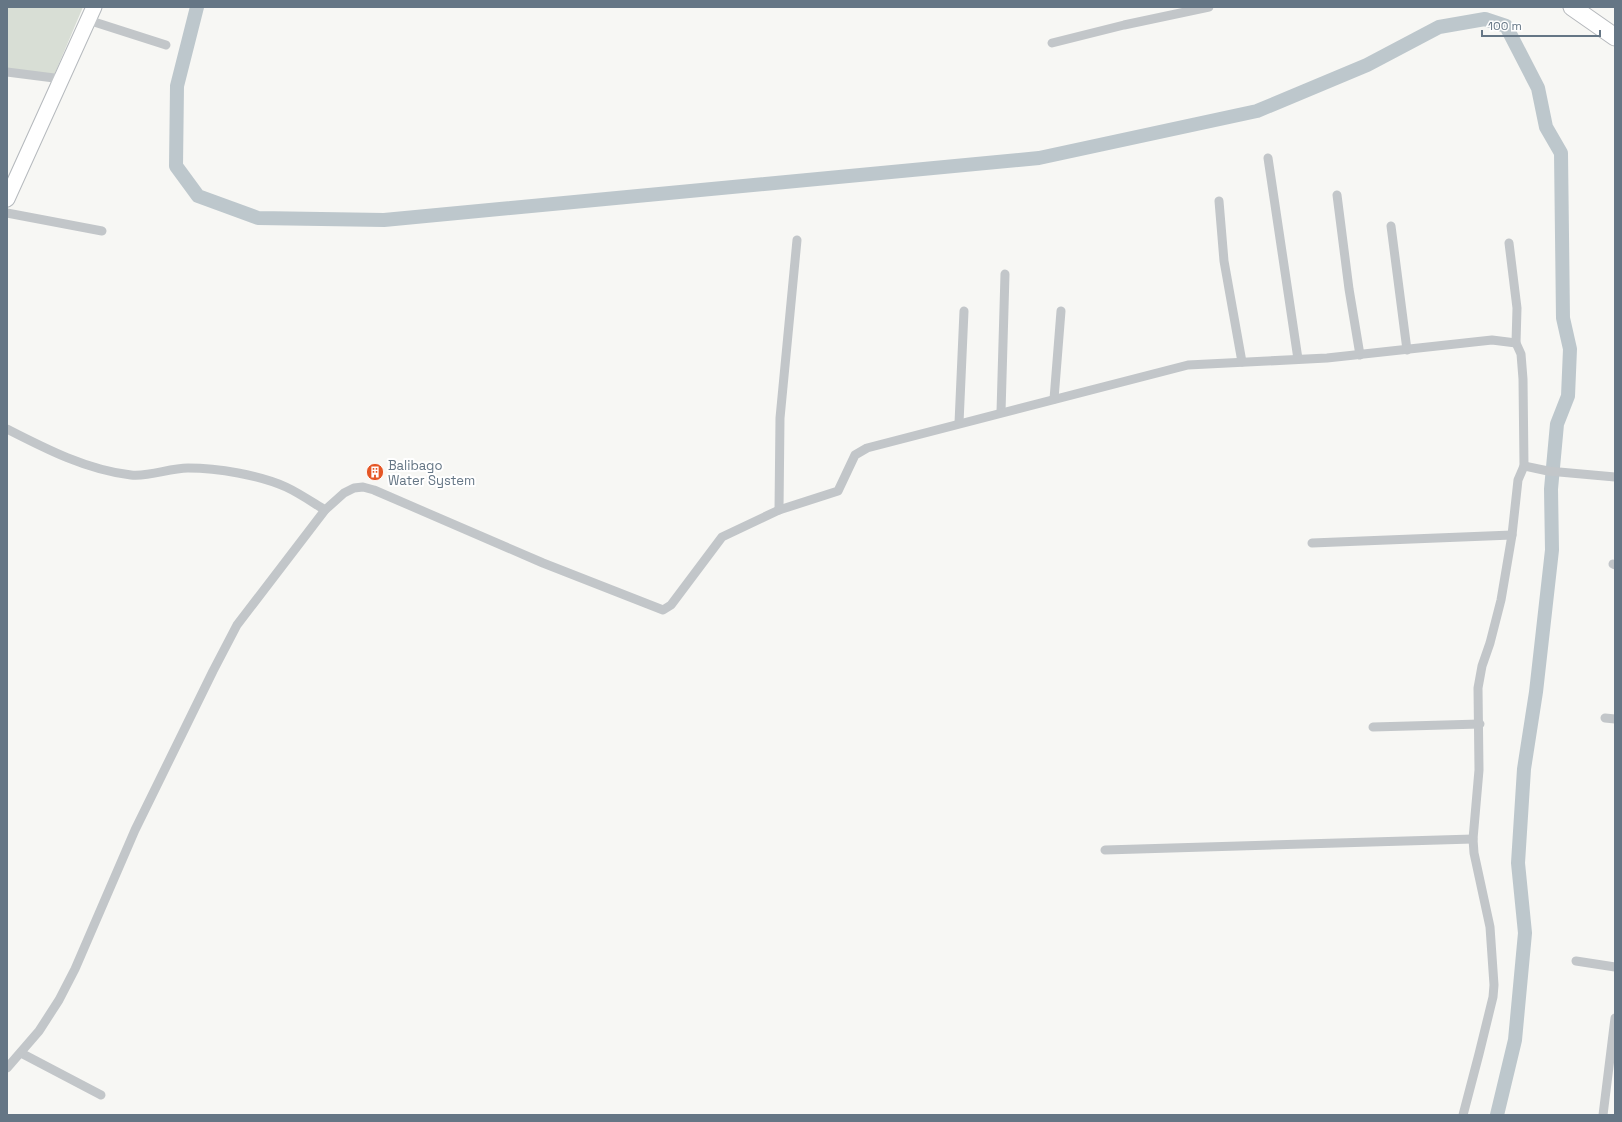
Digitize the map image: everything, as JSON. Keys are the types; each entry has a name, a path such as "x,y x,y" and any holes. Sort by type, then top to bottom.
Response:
{"highway":[{"path":"1572,7 1615,37"}],"main road":[{"path":"7,198 91,13"}],"street":[{"path":"1052,43 1124,25 1209,7"},
{"path":"91,13 166,44"},
{"path":"7,72 62,79"},
{"path":"1268,158 1298,359"},
{"path":"1337,195 1349,289 1360,355"},
{"path":"1219,201 1224,261 1242,362"},
{"path":"7,213 102,231"},
{"path":"1391,226 1407,350"},
{"path":"779,510 780,418 798,240"},
{"path":"1463,1115 1493,997 1494,984 1490,927 1475,863 1473,839 1479,770 1480,724 1478,688 1482,666 1494,629 1512,535 1518,480 1524,466 1523,379 1521,354 1516,343 1517,308 1509,243"},
{"path":"1001,412 1005,274"},
{"path":"959,423 964,310"},
{"path":"1054,399 1061,311"},
{"path":"7,1068 21,1053 47,1019 75,969 135,830 213,671 238,625 325,510 344,493 354,488 363,487 543,563 663,610 671,605 722,537 779,510 838,491 855,455 862,450 959,423 1182,366 1360,355 1492,340 1516,343"},
{"path":"7,429 48,450 106,470 133,475 188,468 214,470 265,479 286,487 325,510"},
{"path":"1524,466 1548,471 1615,477"},
{"path":"1312,543 1512,535"},
{"path":"1605,718 1615,719"},
{"path":"1373,727 1480,724"},
{"path":"1105,850 1473,839"},
{"path":"1576,961 1615,967"},
{"path":"1603,1115 1615,1018"},
{"path":"21,1053 101,1095"}],"shaded area":[{"path":"7,7 83,7 52,80 7,72"}],"waterway":[{"path":"197,7 177,86 176,166 198,196 258,218 384,220 1039,158 1257,111 1367,65 1439,27 1485,19 1506,26 1538,88 1546,127 1561,153 1563,318 1570,349 1568,396 1557,424 1551,489 1552,550 1536,692 1524,769 1518,863 1525,933 1515,1040 1497,1115"}],"place":[{"name":"Balibago Water System","path":"375,472"}]}
